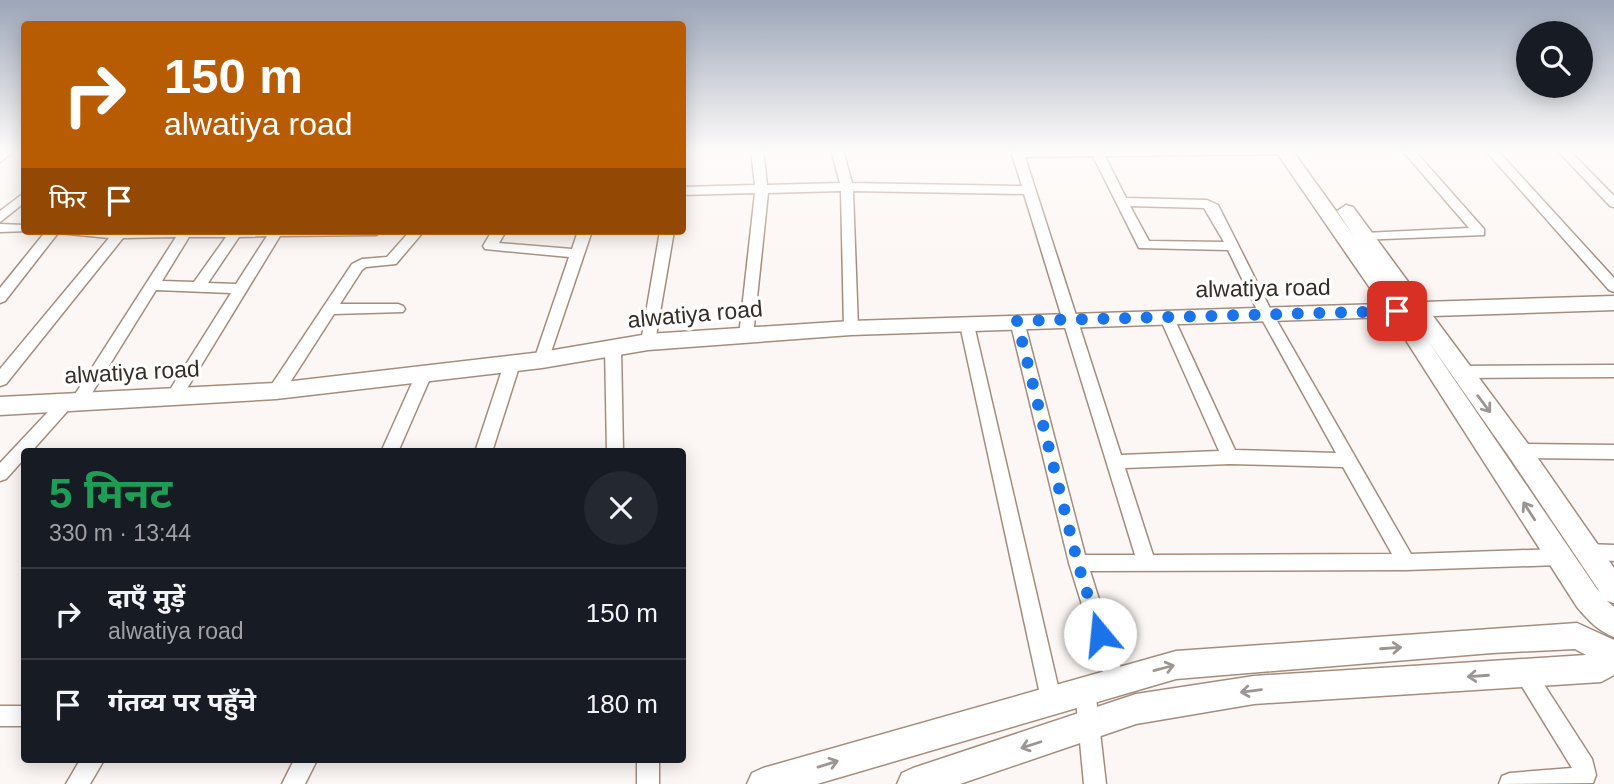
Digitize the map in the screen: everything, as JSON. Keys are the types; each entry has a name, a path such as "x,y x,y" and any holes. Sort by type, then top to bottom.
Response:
{"main road":[{"path":"1348,651 1367,683"}],"street":[{"path":"847,187 851,328"},
{"path":"686,191 847,187 1029,190"},
{"path":"1028,187 1072,319 1146,562"},
{"path":"1114,187 1142,243 1147,246 1233,246"},
{"path":"1312,187 1408,311 1460,372 1519,451 1614,591"},
{"path":"1327,187 1364,237 1559,557 1599,612 1614,624"},
{"path":"1364,237 1479,232 1440,187"},
{"path":"1524,187 1614,287"},
{"path":"1598,187 1614,203"},
{"path":"746,336 763,188"},
{"path":"0,218 21,200"},
{"path":"1122,202 1207,204 1213,208 1266,314 1406,562"},
{"path":"0,228 21,229"},
{"path":"0,298 5,284 49,235"},
{"path":"0,380 117,235"},
{"path":"26,448 72,402 184,235"},
{"path":"198,287 234,235"},
{"path":"174,396 274,235"},
{"path":"276,391 360,264 391,261 414,235"},
{"path":"497,235 490,246 579,254"},
{"path":"542,360 584,235"},
{"path":"648,342 666,235"},
{"path":"152,285 240,289"},
{"name":"alwatiya road","path":"0,406 276,391 512,364 648,342 851,328 1614,303"},
{"path":"330,309 398,309"},
{"path":"1166,316 1230,457"},
{"path":"1017,321 1078,564 1115,681"},
{"path":"967,325 1051,699"},
{"path":"613,347 615,448"},
{"path":"484,448 512,364"},
{"path":"1460,372 1614,371"},
{"path":"391,448 424,374"},
{"path":"1519,451 1614,452"},
{"path":"0,474 21,453"},
{"path":"1115,462 1230,457 1348,460"},
{"path":"1586,552 1614,553"},
{"path":"1078,564 1406,562 1559,557"},
{"path":"762,784 1176,665 1577,636 1614,655 1601,668 1254,690 1136,709 913,784"},
{"path":"1510,784 1578,778 1585,775 1584,767 1525,673"},
{"path":"1085,689 1095,784"},
{"path":"0,716 21,716"},
{"path":"78,784 91,763"},
{"path":"293,784 304,763"},
{"path":"648,763 648,784"}],"route":[{"path":"1100,634 1078,564 1017,321 1397,311"}]}
